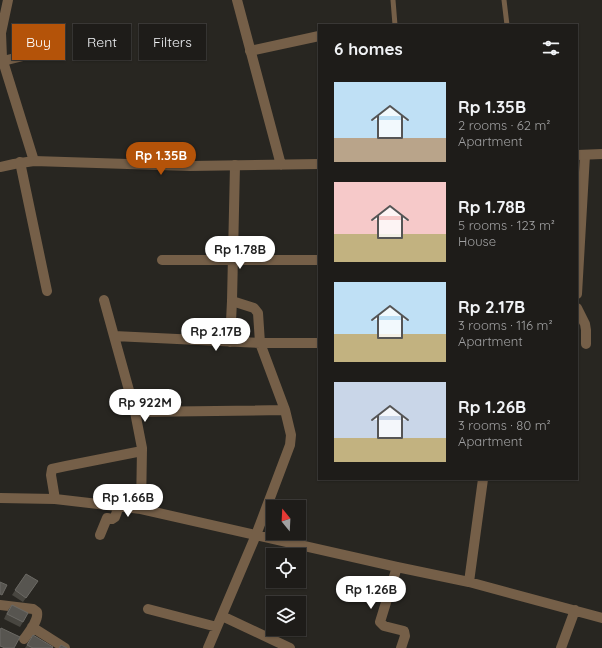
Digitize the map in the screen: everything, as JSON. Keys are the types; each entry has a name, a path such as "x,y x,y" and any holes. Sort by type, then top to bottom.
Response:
{"street":[{"path":"8,0 1,33 3,62 34,161"},
{"path":"238,0 250,51 281,165"},
{"path":"250,51 318,36"},
{"path":"3,62 12,60"},
{"path":"578,259 581,155 602,154"},
{"path":"0,168 20,162 34,161 84,164 235,166 318,164"},
{"path":"20,162 47,291"},
{"path":"230,342 235,166"},
{"path":"162,260 318,260"},
{"path":"104,300 135,412 141,440 141,509"},
{"path":"208,648 256,535 290,445 291,435 286,410 260,343 257,312 254,308 232,301"},
{"path":"578,310 585,324 586,330 584,344"},
{"path":"114,336 230,342 318,343"},
{"path":"135,412 286,410"},
{"path":"55,499 51,475 52,469 142,452"},
{"path":"469,582 483,480"},
{"path":"0,498 55,499 141,509 469,582 602,618"},
{"path":"100,535 107,518 112,518 115,516 119,506"},
{"path":"397,567 380,622 384,626 404,631 405,636 401,648"},
{"path":"0,604 35,610 38,616 24,639"},
{"path":"148,609 217,627"},
{"path":"561,648 575,610"},
{"path":"222,616 290,648"},
{"path":"32,628 65,648"}],"lane":[{"path":"393,0 395,24"},
{"path":"504,0 507,24"}],"building":[{"path":"26,574 38,581 26,598 15,590"},
{"path":"0,582 7,585 2,595 0,594"},
{"path":"12,605 28,613 23,622 7,614"},
{"path":"1,628 20,637 14,648 5,648 0,646"},
{"path":"33,635 53,647 33,648 27,645"},
{"path":"61,645 67,648 59,648"}]}
